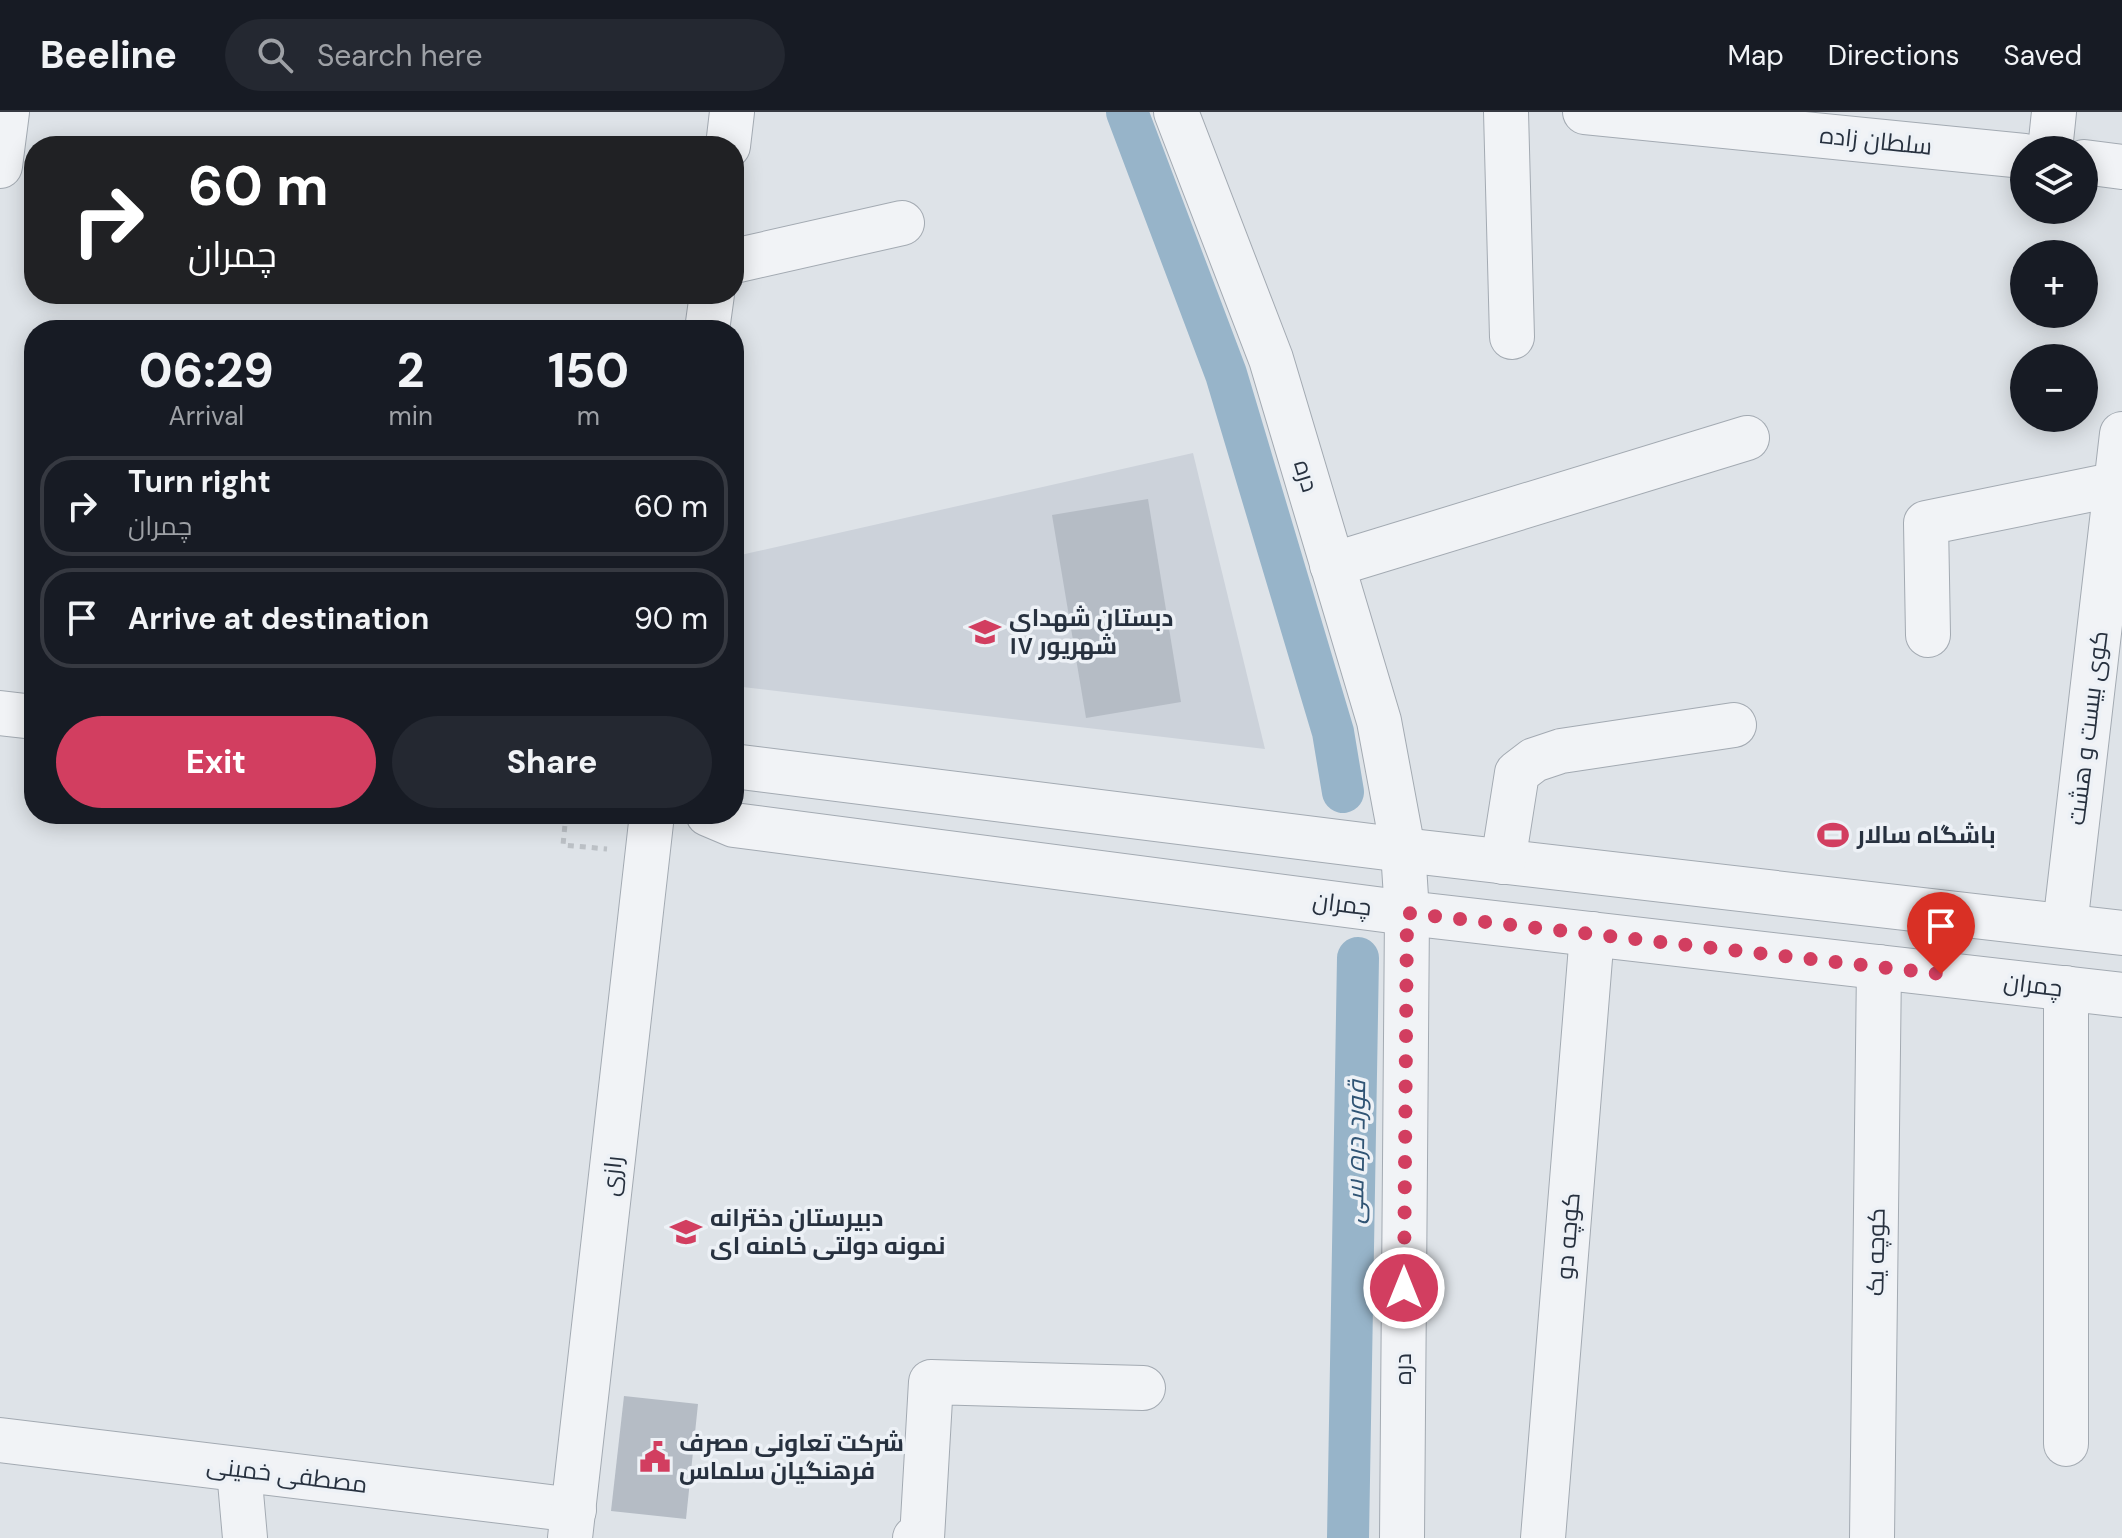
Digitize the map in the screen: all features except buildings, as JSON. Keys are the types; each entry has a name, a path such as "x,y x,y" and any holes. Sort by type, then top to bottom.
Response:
{"street":[{"path":"0,166 7,112"},
{"path":"729,136 732,112"},
{"name":"دره","path":"1176,112 1271,359 1379,721 1403,850 1407,913 1402,1538"},
{"path":"1506,112 1512,337"},
{"name":"سلطان زاده","path":"1585,112 1697,118 2010,154"},
{"path":"2051,136 2054,112"},
{"path":"2098,164 2122,167"},
{"path":"744,259 902,223"},
{"name":"کوی بیست و هشت","path":"2065,926 2110,658 2122,434"},
{"path":"1332,565 1747,438"},
{"path":"1928,635 1926,523 2119,483"},
{"path":"0,713 24,716"},
{"path":"1503,862 1517,773 1534,760 1561,751 1734,725"},
{"path":"744,769 1503,862 2122,933"},
{"name":"رازی","path":"572,1524 651,824"},
{"name":"چمران","path":"732,824 1407,913 2122,995"},
{"name":"کوچه دو","path":"1543,1538 1592,934"},
{"name":"کوچه یک","path":"1872,1538 1879,967"},
{"path":"2066,988 2066,1444"},
{"path":"915,1538 922,1538 931,1382 1143,1388"},
{"name":"مصطفی خمینی","path":"0,1440 239,1470 572,1524"},
{"path":"239,1470 245,1538"}],"shaded area":[{"name":"دبستان شهدای ۱۷ شهریور","path":"1193,453 1265,749 744,687 744,554"}],"waterway":[{"path":"1127,112 1226,374 1333,732 1343,792"},
{"name":"قورد دره سی","path":"1348,1538 1358,958"}],"place":[{"name":"دبستان شهدای ۱۷ شهریور","path":"985,632"},
{"name":"باشگاه سالار","path":"1833,835"},
{"name":"دبیرستان دخترانه نمونه دولتی خامنه ای","path":"686,1232"},
{"name":"شرکت تعاونی مصرف فرهنگیان سلماس","path":"655,1457"}],"route":[{"path":"1404,1288 1407,913 1941,974"}]}
